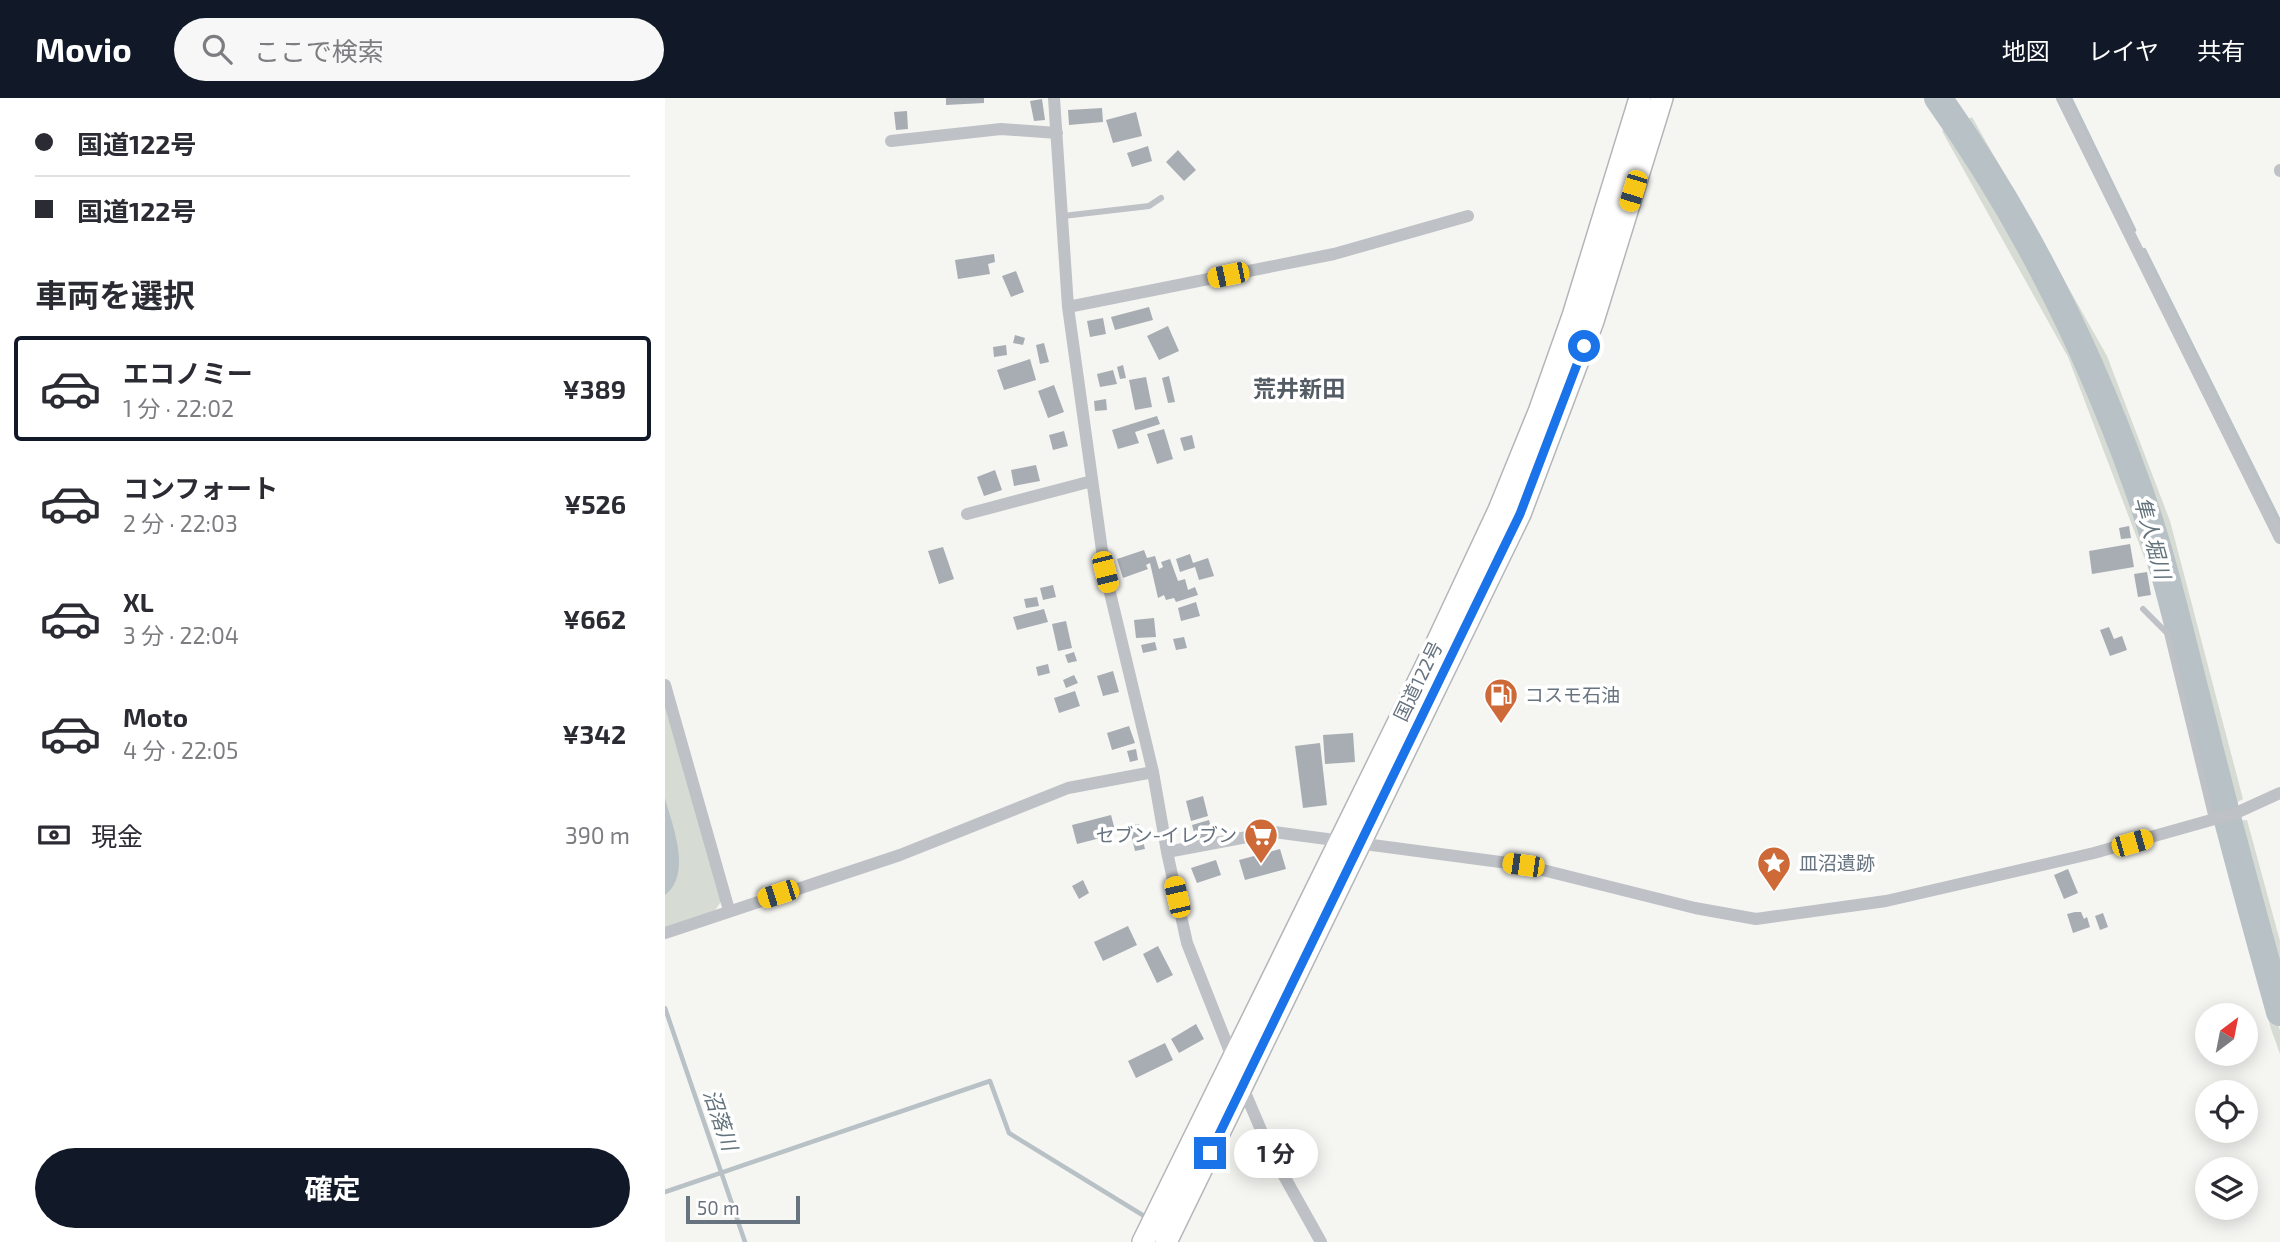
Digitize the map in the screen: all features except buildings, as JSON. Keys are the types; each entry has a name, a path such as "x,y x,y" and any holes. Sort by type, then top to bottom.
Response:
{"highway":[{"name":"国道122号","path":"1143,1242 1427,664 1499,510 1539,412 1573,316 1640,98"},
{"name":"国道122号","path":"1166,1242 1362,843 1530,491 1593,321 1662,98"}],"street":[{"path":"1054,98 1068,307 1105,572 1153,772 1187,943 1270,1151 1321,1242"},
{"path":"2062,98 2280,538"},
{"path":"891,141 1001,130 1057,133"},
{"path":"1068,307 1334,254 1468,216"},
{"path":"967,514 1093,481"},
{"path":"665,685 729,910"},
{"path":"665,933 900,855 1068,788 1153,772"},
{"path":"1167,852 1274,832 1523,865 1695,908 1756,919 1886,901 2094,853 2236,814 2280,793"}],"lane":[{"path":"1061,216 1149,206 1161,198"},
{"path":"2143,609 2167,633 2213,820"}],"shaded area":[{"path":"1972,117 2107,356 2170,521 2243,799 2230,806 2158,526 2074,314 2044,257 1962,122"},
{"path":"1951,125 2023,242 2060,312 2137,498 2166,593 2221,811 2216,811 2170,625 2068,357 1942,131"},
{"path":"665,702 722,900 714,912 665,929"},
{"path":"665,798 679,862 678,875 665,895"},
{"path":"2247,820 2280,941 2280,994 2234,821"},
{"path":"2224,824 2265,987 2280,1030 2280,1054 2271,1029 2218,825"}],"waterway":[{"name":"隼人堀川","path":"1938,98 2025,235 2074,332 2117,431 2146,510 2163,567 2280,1012"},
{"path":"2070,98 2134,230"},
{"path":"2144,250 2280,523"},
{"name":"沼落川","path":"665,1008 745,1242"},
{"path":"665,1192 990,1081 1009,1133 1149,1219"}],"place":[{"name":"コスモ石油","path":"1501,725"},
{"name":"セブン-イレブン","path":"1261,865"},
{"name":"皿沼遺跡","path":"1774,893"}],"district":[{"name":"荒井新田","path":"1299,389"}],"route":[{"path":"1210,1153 1520,514 1558,421 1584,346"}]}
